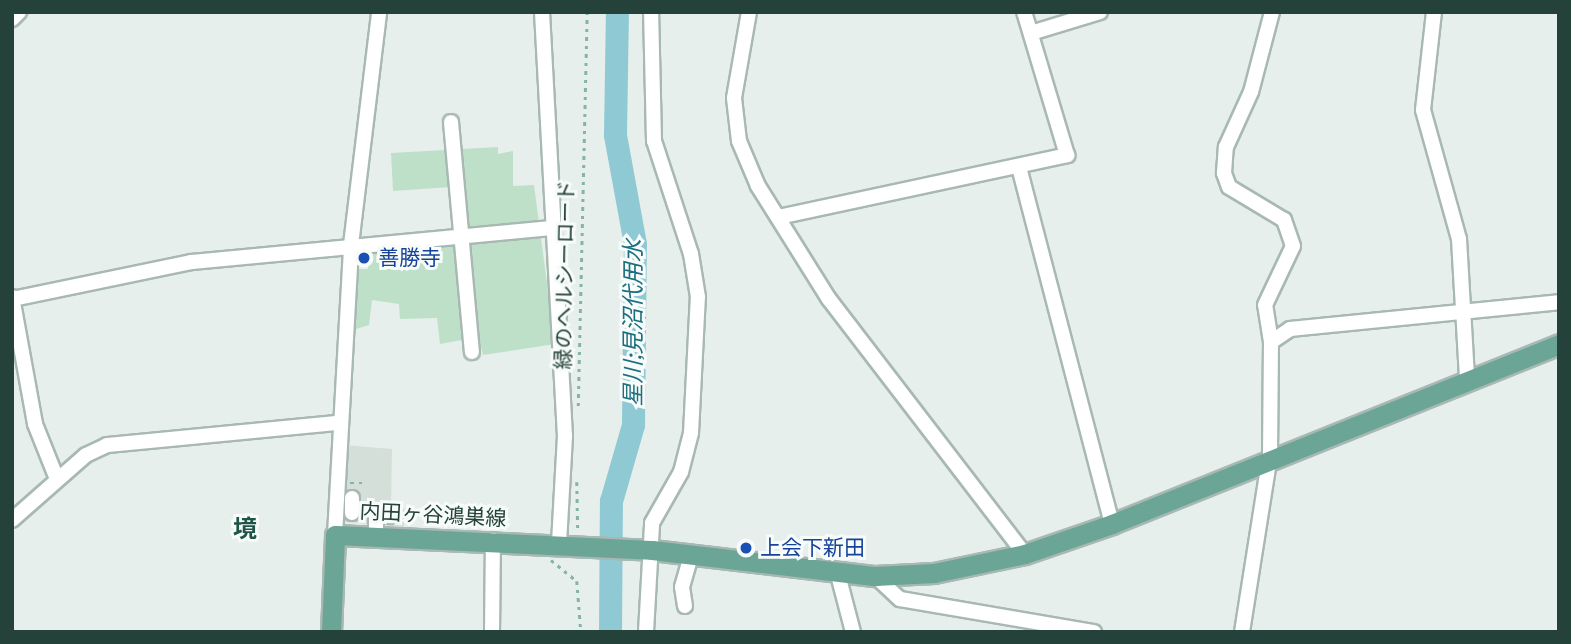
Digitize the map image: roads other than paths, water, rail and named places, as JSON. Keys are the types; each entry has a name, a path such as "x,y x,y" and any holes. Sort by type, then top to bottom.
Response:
{"main road":[{"name":"内田ヶ谷鴻巣線","path":"331,632 335,535 376,534 652,550 875,576 934,573 1026,554 1112,524 1270,456 1559,344"}],"street":[{"path":"12,19 19,12"},
{"path":"335,535 347,494 336,460 337,423 351,245 379,12"},
{"path":"542,12 565,436 568,547"},
{"path":"646,632 652,523 688,450 698,296 691,254 654,141 652,12"},
{"path":"749,12 734,98 739,141 758,186 829,299 1026,554"},
{"path":"779,217 1067,155 1024,12"},
{"path":"1031,33 1100,12"},
{"path":"1242,632 1270,456 1271,342 1265,305 1293,246 1284,220 1229,187 1224,173 1226,147 1251,92 1272,12"},
{"path":"1434,12 1423,110 1459,239 1466,315 1467,379"},
{"path":"451,122 459,237 472,352"},
{"path":"1019,167 1112,524"},
{"path":"57,479 35,424 13,298 128,271 351,245 552,228"},
{"path":"1271,342 1290,329 1466,315 1559,302"},
{"path":"12,520 57,479 107,445 337,423"},
{"path":"336,460 352,461"},
{"path":"376,534 383,514"},
{"path":"492,632 493,540"},
{"path":"685,607 682,587 691,555"},
{"path":"837,572 853,632"},
{"path":"875,576 900,599 1063,630 1094,632"}],"waterway":[{"name":"星川;見沼代用水","path":"610,632 611,501 633,425 635,244 615,135 617,12"}],"place":[{"name":"善勝寺","path":"364,258"},
{"name":"上会下新田","path":"746,548"}],"district":[{"name":"境","path":"245,529"}]}
